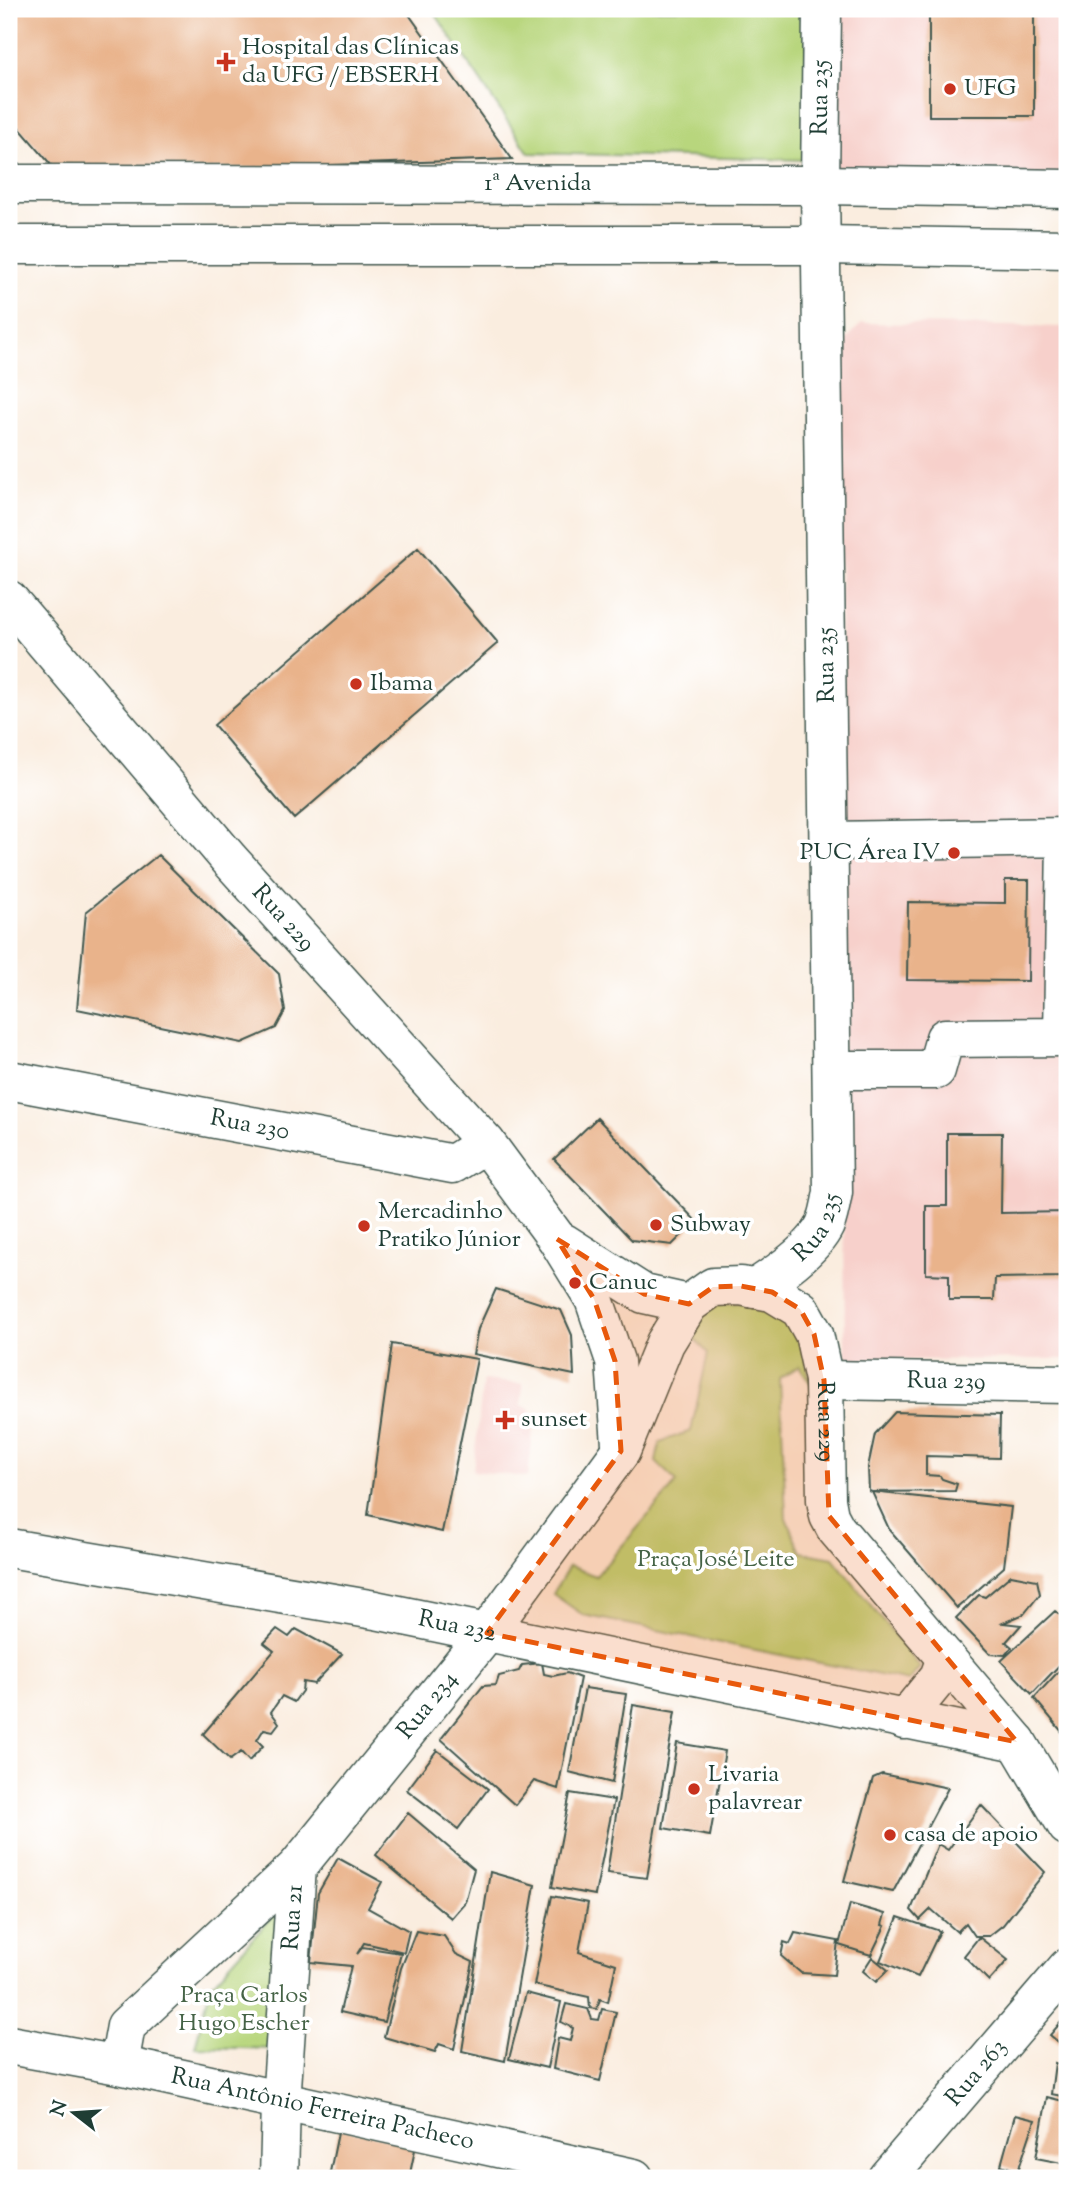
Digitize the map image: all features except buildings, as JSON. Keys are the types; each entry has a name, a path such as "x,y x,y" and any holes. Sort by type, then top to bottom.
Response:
{"street":[{"name":"Rua 235","path":"754,1289 780,1272 811,1244 825,1226 833,1192 820,185 822,9"},
{"name":"1ª Avenida","path":"9,184 1067,188"},
{"path":"9,245 821,245 1067,249"},
{"name":"Rua 229","path":"9,600 229,859 485,1143 557,1239 594,1299 615,1361 621,1451"},
{"path":"829,842 1066,837 1063,1037 945,1038 936,1070 832,1070"},
{"name":"Rua 230","path":"9,1080 453,1164 485,1143"},
{"name":"Rua 229","path":"557,1239 644,1294 689,1304 713,1287 741,1286 772,1292 800,1309 814,1334 824,1380 826,1500 829,1516 836,1530 1017,1742 1067,1826"},
{"name":"Rua 234","path":"119,2065 126,2026 297,1867 486,1633 621,1451 665,1343 689,1304"},
{"name":"Rua 239","path":"824,1380 1067,1384"},
{"name":"Rua 232","path":"9,1548 362,1608 1017,1742"},
{"path":"904,1720 939,1677 946,1658"},
{"name":"Rua 21","path":"279,2178 281,2102 297,1867"},
{"name":"Rua 263","path":"887,2178 1067,1968"},
{"name":"Rua Antônio Ferreira Pacheco","path":"9,2045 119,2065 634,2178"}],"highlighted area":[{"path":"557,1239 644,1294 689,1304 713,1287 741,1286 772,1292 800,1309 814,1334 824,1380 829,1516 1017,1742 487,1633 621,1451 615,1361 594,1299"}],"shaded area":[{"name":"UFG","path":"833,9 1067,9 1067,176 834,169"},
{"name":"PUC Área IV","path":"862,323 1067,327 1067,1359 845,1360 839,347"},
{"name":"sunset","path":"483,1380 523,1384 521,1405 530,1409 533,1431 528,1477 473,1471"}],"green space":[{"path":"432,9 808,9 804,160 529,153"},
{"name":"Praça José Leite","path":"759,1301 799,1330 811,1384 799,1366 780,1379 786,1518 801,1552 833,1558 920,1667 909,1681 583,1615 553,1594 569,1566 596,1576 677,1482 656,1462 660,1442 691,1431 708,1353 687,1331 703,1305"},
{"name":"Praça Carlos Hugo Escher","path":"283,1905 282,2049 195,2047 211,1985"}],"place":[{"name":"Hospital das Clínicas da UFG / EBSERH","path":"226,62"},
{"name":"UFG","path":"950,89"},
{"name":"Ibama","path":"356,684"},
{"name":"PUC Área IV","path":"954,853"},
{"name":"Subway","path":"656,1225"},
{"name":"Mercadinho Pratiko Júnior","path":"364,1226"},
{"name":"Canuc","path":"575,1283"},
{"name":"sunset","path":"505,1420"},
{"name":"Livaria palavrear","path":"694,1789"},
{"name":"casa de apoio","path":"890,1835"}]}
